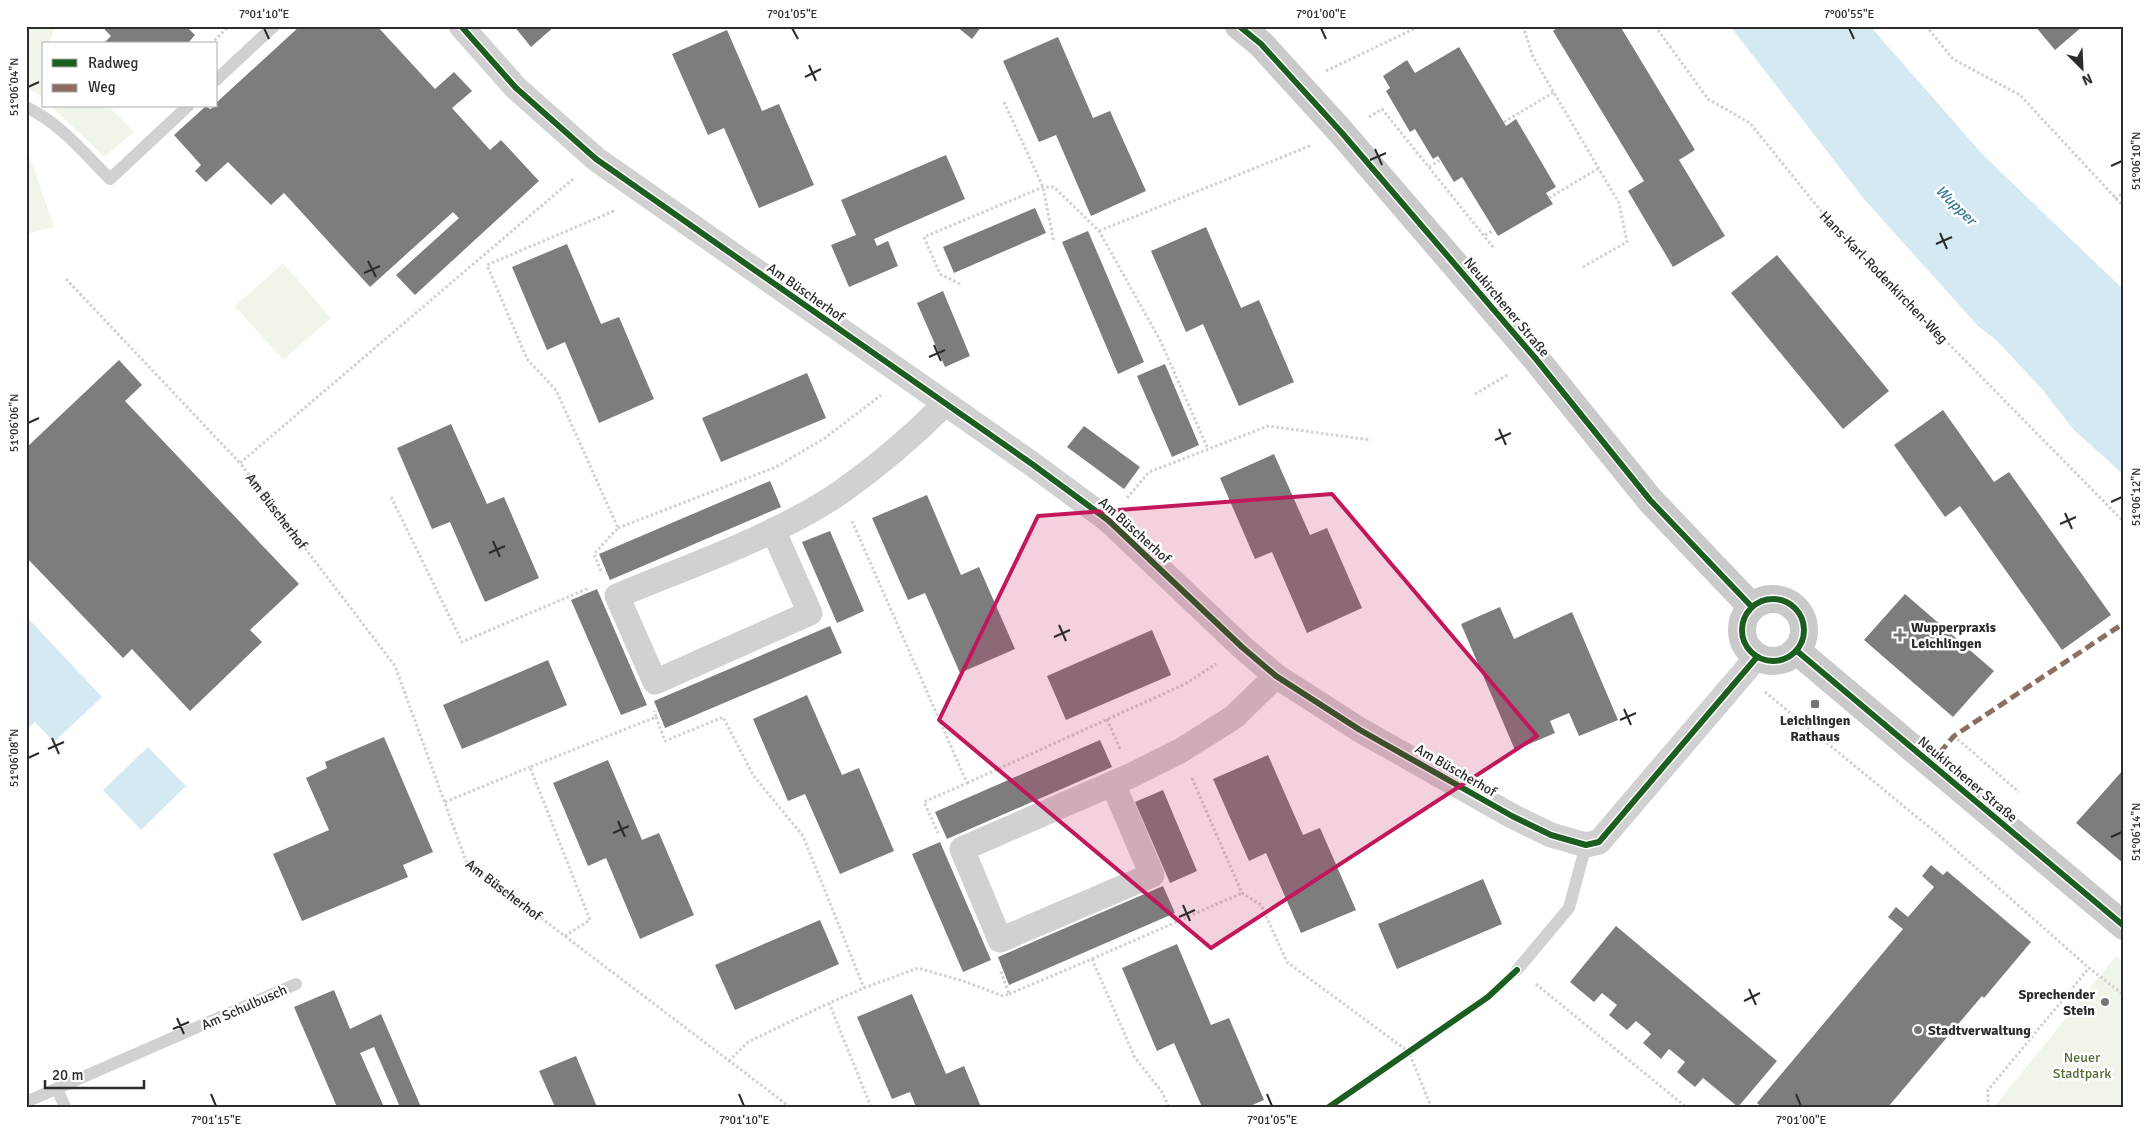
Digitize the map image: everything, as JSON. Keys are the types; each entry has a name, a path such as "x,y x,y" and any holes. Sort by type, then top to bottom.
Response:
{"main road":[{"name":"Neukirchener Straße","path":"1239,26 1261,44 1342,133 1536,360 1650,500 1752,607"},
{"path":"1772,599 1783,600 1793,605 1800,613 1805,626 1804,640 1797,651 1789,658 1750,665 1742,628 1745,617 1752,607 1761,601 1772,599"},
{"name":"Neukirchener Straße","path":"1797,651 2124,926"}],"street":[{"name":"Am Büscherhof","path":"460,26 516,88 596,159 1032,464 1108,520 1242,647 1276,676 1360,730 1512,816 1551,835 1586,845"},
{"path":"773,530 810,613 655,682 611,588 773,530 840,492 913,436 945,404"},
{"path":"1586,845 1599,842 1750,665"},
{"path":"1113,784 1152,875 1000,940 962,849 1113,784 1180,751 1234,717 1276,676"}],"lane":[{"path":"218,78 274,26"},
{"path":"26,107 41,114 58,128 110,179 186,108"},
{"path":"1517,970 1569,908 1586,845"},
{"name":"Am Schulbusch","path":"26,1102 296,984"},
{"path":"57,1089 65,1107"}],"path":[{"path":"213,42 229,26"},
{"path":"1298,84 1420,26"},
{"path":"1523,26 1533,57 1620,203 1628,242 1581,268"},
{"path":"1926,26 1953,59 2020,95 2124,207"},
{"path":"1504,122 1554,92"},
{"path":"1004,102 1042,187 1054,243"},
{"path":"1099,232 1342,133 1382,109 1493,247"},
{"path":"1429,167 1440,160"},
{"path":"1549,198 1599,168"},
{"path":"960,284 940,274 924,237 1042,187 1054,187 1099,232 1161,342 1208,449"},
{"path":"2115,199 2124,192"},
{"path":"618,528 556,390 527,359 488,265 648,197"},
{"path":"1485,235 1494,230"},
{"path":"66,279 240,463"},
{"path":"1475,394 1536,360"},
{"path":"391,497 462,642 611,588 594,554 618,528 776,467 825,438 905,376"},
{"path":"1149,472 1268,426 1372,440"},
{"path":"840,492 967,783"},
{"path":"962,849 941,840 924,802 1185,684 1242,647"},
{"path":"1750,665 2089,968 2124,995"},
{"path":"655,682 650,697 665,741 723,717 753,774 803,836 864,988"},
{"path":"445,802 656,717"},
{"path":"1954,736 2019,792"},
{"path":"1180,751 1242,892 1261,905 1286,962 1409,1052 1432,1107"},
{"path":"530,767 590,920 565,936"},
{"path":"729,1061 748,1042 829,1003 918,968 963,981 1003,996 1092,959 1242,892"},
{"path":"1000,940 996,957 1010,994"},
{"path":"1092,959 1135,1058 1162,1092 1169,1107"},
{"path":"1988,1107 1988,1090 2089,968"},
{"path":"1517,970 1686,1107"},
{"path":"829,1003 871,1107"}],"highlighted area":[{"path":"1332,494 1537,736 1211,948 939,720 1038,516"}],"green space":[{"path":"26,26 56,26 49,42 42,42 42,97 37,93 26,89"},
{"path":"53,108 111,108 134,132 104,157"},
{"path":"26,146 54,227 26,234"},
{"path":"283,263 331,318 283,360 235,306"},
{"name":"Neuer Stadtpark","path":"2116,956 2124,963 2124,1107 1994,1107"}],"water":[{"name":"Wupper","path":"1730,26 1870,26 1984,156 2124,290 2124,475 2074,430 2041,388 1997,341 1977,325 1864,199"},
{"path":"26,616 102,697 54,742 35,722 26,728"},
{"path":"148,747 186,786 141,830 103,790"}],"building":[{"path":"105,26 186,26 195,35 189,42 105,42 111,36 105,30"},
{"path":"300,26 377,26 435,89 454,72 472,91 452,108 490,150 501,140 539,181 415,295 396,275 459,218 453,212 370,287 284,193 271,205 228,162 206,182 195,171 201,165 174,135 204,108 218,108 218,101"},
{"path":"514,26 555,26 531,47"},
{"path":"956,26 982,26 972,39"},
{"path":"1560,26 1620,26 1695,150 1679,160 1725,236 1673,267 1628,191 1644,181 1553,31"},
{"path":"2035,26 2083,26 2055,50"},
{"path":"727,30 762,111 779,104 814,185 759,208 724,128 708,135 672,54"},
{"path":"1058,37 1093,118 1110,111 1146,191 1091,216 1056,135 1039,142 1003,61"},
{"path":"1459,47 1506,126 1516,119 1556,187 1546,193 1553,204 1498,236 1462,177 1454,182 1438,156 1433,159 1415,129 1410,132 1386,91 1390,88 1383,76 1407,60 1415,73"},
{"path":"946,155 965,199 874,239 877,246 888,241 898,266 849,287 831,245 856,235 841,200"},
{"path":"1035,208 1046,233 954,273 943,247"},
{"path":"1206,227 1241,308 1259,300 1294,382 1239,406 1203,324 1186,332 1151,251"},
{"path":"1088,231 1144,362 1118,374 1062,242"},
{"path":"567,244 601,324 619,317 654,399 599,423 565,342 547,350 512,267"},
{"path":"1777,255 1889,391 1843,429 1731,293"},
{"path":"943,291 970,356 945,367 917,303"},
{"path":"119,360 142,385 125,401 299,584 250,630 262,642 190,711 132,649 123,658 26,557 26,448"},
{"path":"1165,364 1199,445 1172,457 1137,376"},
{"path":"807,373 826,418 721,462 702,418"},
{"path":"1943,410 1994,482 2009,472 2111,615 2062,650 1960,506 1945,517 1894,445"},
{"path":"451,424 487,504 504,497 539,578 485,602 450,522 432,529 397,448"},
{"path":"1084,426 1140,467 1124,489 1067,447"},
{"path":"1274,454 1310,535 1327,528 1362,608 1307,633 1272,552 1255,559 1220,478"},
{"path":"770,481 781,507 610,580 599,554"},
{"path":"927,495 961,575 979,567 1015,649 960,673 925,593 908,600 872,518"},
{"path":"830,531 864,611 837,623 802,542"},
{"path":"597,589 647,705 621,715 571,600"},
{"path":"1905,594 1994,671 1953,717 1864,640"},
{"path":"1500,607 1514,639 1572,612 1618,720 1579,736 1569,713 1550,721 1555,733 1515,750 1461,624"},
{"path":"830,626 842,653 665,728 654,701"},
{"path":"1152,630 1171,675 1066,720 1047,676"},
{"path":"548,660 567,705 462,749 443,705"},
{"path":"807,695 842,775 859,768 894,851 840,874 805,794 788,801 753,719"},
{"path":"384,737 433,852 403,865 408,877 302,921 273,854 329,830 306,778 327,768 325,762"},
{"path":"1100,740 1112,767 947,839 935,812"},
{"path":"1268,755 1303,835 1320,828 1356,910 1301,933 1266,853 1249,861 1213,779"},
{"path":"608,760 642,840 659,833 694,915 640,939 606,858 588,866 553,783"},
{"path":"2124,769 2124,864 2076,823"},
{"path":"1163,790 1197,871 1170,883 1135,802"},
{"path":"940,842 991,960 963,972 912,854"},
{"path":"1931,865 1943,875 1947,871 2031,942 1984,998 1982,996 1888,1107 1762,1107 1757,1103 1903,929 1888,917 1896,907 1908,917 1934,887 1922,876"},
{"path":"1483,879 1502,924 1397,969 1378,924"},
{"path":"1163,886 1175,913 1009,985 998,957"},
{"path":"820,920 839,964 735,1010 715,965"},
{"path":"1616,926 1777,1061 1738,1107 1703,1078 1695,1087 1677,1072 1685,1062 1669,1049 1661,1059 1643,1043 1651,1034 1648,1031 1636,1021 1627,1030 1609,1015 1617,1005 1602,993 1594,1002 1570,982"},
{"path":"1177,944 1211,1025 1229,1018 1264,1100 1248,1107 1202,1107 1174,1043 1157,1051 1122,968"},
{"path":"334,990 350,1029 381,1014 421,1107 400,1107 374,1047 360,1053 384,1107 337,1107 294,1007"},
{"path":"912,994 946,1074 964,1066 981,1107 916,1107 910,1092 892,1099 857,1017"},
{"path":"576,1056 597,1107 555,1107 539,1071"}],"marked path":[{"path":"1930,764 1954,736 2124,623"}],"cycle path":[{"path":"461,26 516,88 596,159 1032,464 1108,520 1242,647 1276,676 1360,730 1512,816 1551,835 1586,845 1599,842 1757,657"},
{"path":"1239,26 1261,44 1342,133 1536,359 1650,500 1752,607"},
{"path":"1767,599 1779,599 1795,608 1802,618 1804,630 1802,642 1795,652 1779,661 1767,661 1756,656 1747,647 1742,636 1742,624 1747,613 1756,604 1767,599"},
{"path":"1797,651 2124,926"},
{"path":"1329,1107 1488,997 1517,970"}],"place":[{"name":"Wupperpraxis Leichlingen","path":"1900,635"},
{"name":"Leichlingen Rathaus","path":"1815,704"},
{"name":"Sprechender Stein","path":"2105,1002"},
{"name":"Stadtverwaltung","path":"1918,1030"}]}
